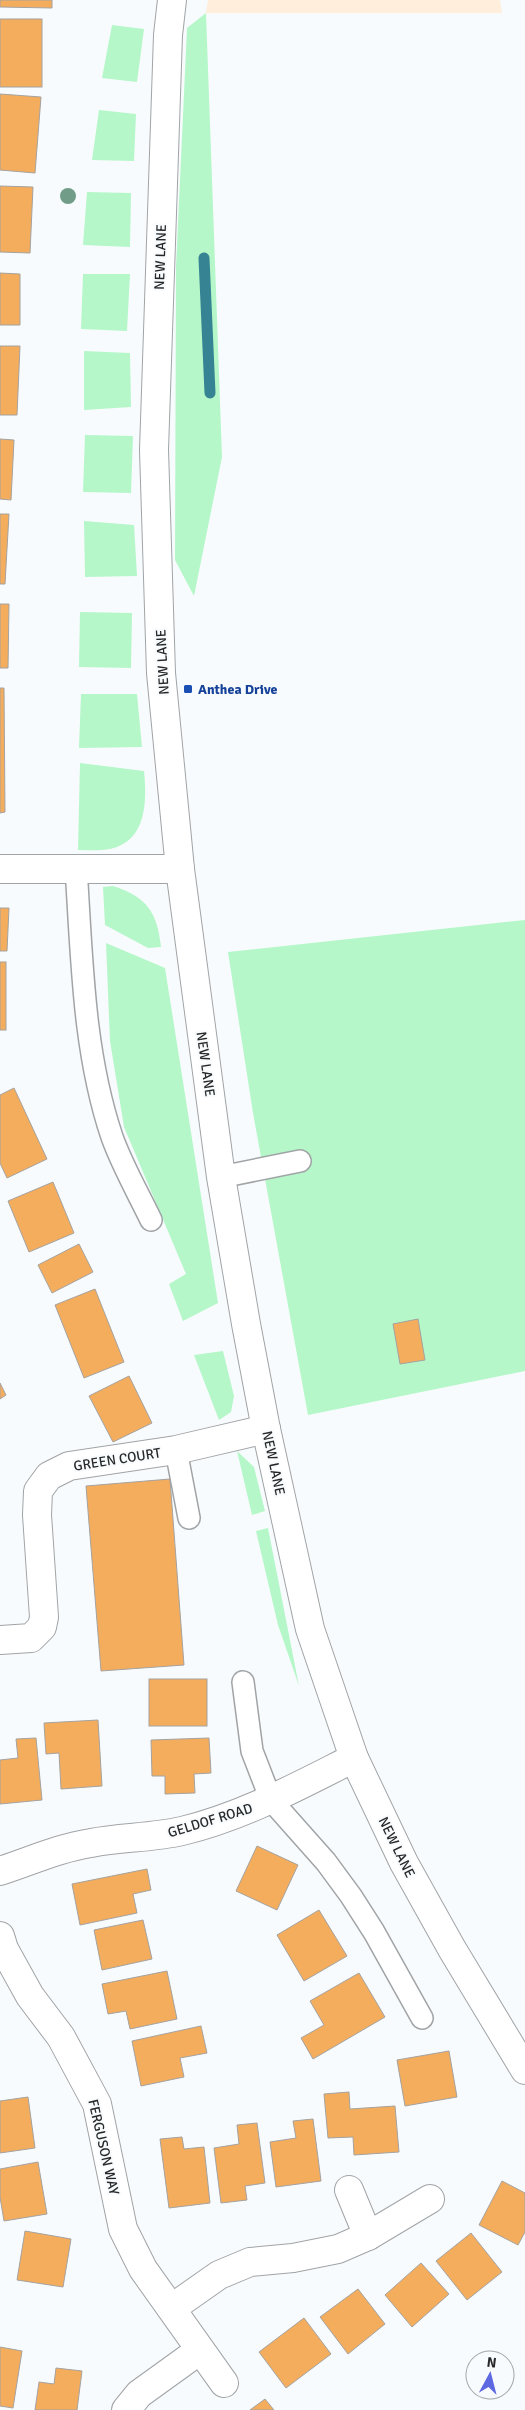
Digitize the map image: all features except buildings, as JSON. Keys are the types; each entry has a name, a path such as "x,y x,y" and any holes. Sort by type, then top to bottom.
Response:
{"street":[{"name":"NEW LANE","path":"172,0 168,36 154,450 161,673 180,869 221,1177 266,1429 310,1629 354,1758 404,1863 452,1950 525,2070"},
{"path":"0,869 180,869"},
{"name":"GREEN COURT","path":"0,1640 31,1638 42,1628 44,1617 36,1515 38,1491 49,1476 69,1466 176,1450 266,1429"},
{"name":"GELDOF ROAD","path":"0,1871 54,1850 93,1842 136,1839 182,1831 233,1816 271,1800 354,1758"},
{"name":"FERGUSON WAY","path":"0,1936 4,1949 30,1996 62,2037 97,2104 123,2229 143,2269 224,2383"},
{"path":"349,2190 368,2236"},
{"path":"172,2308 219,2275 250,2262 293,2258 338,2249 368,2236 430,2199"},
{"path":"126,2410 139,2394 200,2350"}],"lane":[{"path":"76,868 86,1006 96,1074 112,1138 151,1220"},
{"path":"221,1177 300,1161"},
{"path":"176,1450 189,1518"},
{"path":"243,1682 252,1751 271,1800 326,1862 351,1896 374,1932 422,2018"}],"shaded area":[{"path":"208,0 500,0 502,13 206,13"}],"green space":[{"path":"206,13 222,457 194,596 175,560 176,267 187,28"},
{"path":"112,25 144,29 137,82 102,78"},
{"path":"99,110 136,114 134,161 92,160"},
{"path":"87,192 131,193 130,247 83,245"},
{"path":"83,274 130,274 127,331 81,329"},
{"path":"84,351 130,353 131,407 84,410"},
{"path":"85,435 133,436 131,493 83,492"},
{"path":"84,521 134,525 137,576 85,577"},
{"path":"80,612 132,613 131,668 79,667"},
{"path":"81,694 137,694 142,747 79,748"},
{"path":"80,763 144,771 145,795 142,818 138,829 122,845 106,850 78,850"},
{"path":"113,886 134,895 148,908 157,924 161,947 148,948 105,925 103,887"},
{"path":"525,920 525,1371 308,1415 253,1113 228,952"},
{"path":"106,943 165,968 218,1303 183,1321 169,1284 186,1274 124,1127 110,1041"},
{"path":"223,1351 234,1396 231,1412 219,1420 194,1355"},
{"path":"237,1451 254,1467 265,1511 252,1515"},
{"path":"268,1528 299,1686 278,1625 256,1531"}],"waterway":[{"path":"204,258 210,393"}],"place":[{"name":"Anthea Drive","path":"188,689"}]}
